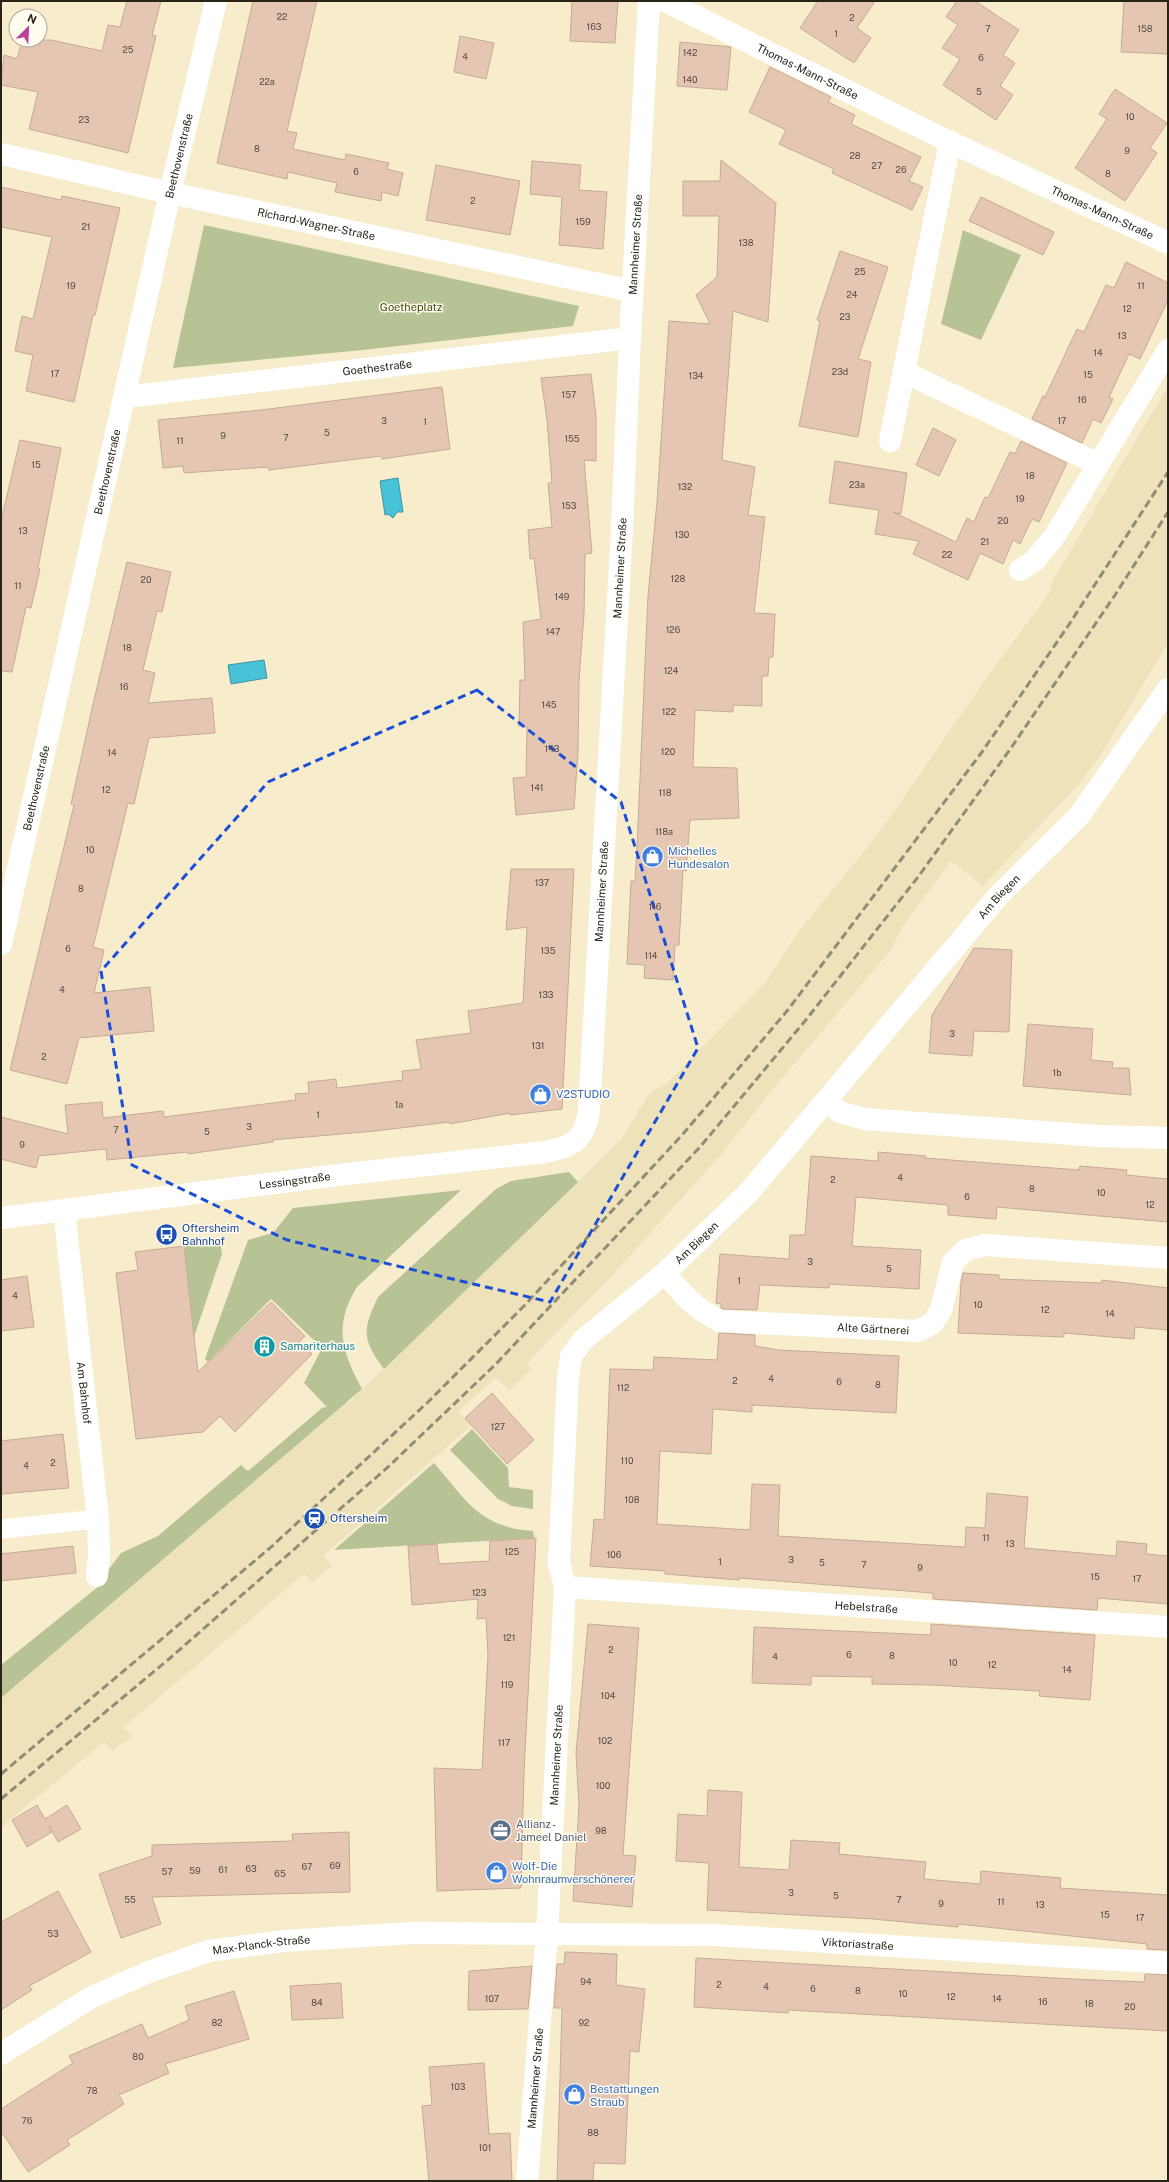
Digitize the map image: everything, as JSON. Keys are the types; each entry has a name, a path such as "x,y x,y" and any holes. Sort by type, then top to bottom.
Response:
{"street":[{"name":"Beethovenstraße","path":"1,944 170,193 216,1"},
{"name":"Mannheimer Straße","path":"583,1133 589,1111 599,940 622,528 632,291 649,1"},
{"name":"Thomas-Mann-Straße","path":"665,1 950,142 1168,243"},
{"path":"890,441 950,142"},
{"name":"Richard-Wagner-Straße","path":"1,154 170,193 632,291"},
{"name":"Goethestraße","path":"125,397 630,338"},
{"path":"1020,570 1034,561 1045,550 1168,350"},
{"path":"904,372 1098,464"},
{"name":"Am Biegen","path":"568,1377 571,1356 583,1340 665,1273 750,1191 999,895 1079,816 1168,689"},
{"path":"826,1102 840,1112 864,1119 1099,1136 1168,1138"},
{"name":"Lessingstraße","path":"1,1218 338,1175 546,1152 565,1148 576,1141 583,1133"},
{"name":"Am Bahnhof","path":"64,1210 98,1519 99,1556 97,1576"},
{"name":"Alte Gärtnerei","path":"665,1273 684,1296 703,1314 720,1321 918,1331 933,1323 941,1310 953,1262 966,1250 985,1245 1168,1258"},
{"name":"Mannheimer Straße","path":"527,2181 547,1934 565,1587 559,1563 568,1377"},
{"name":"Hebelstraße","path":"565,1587 1168,1627"},
{"name":"Max-Planck-Straße","path":"1,2054 92,1996 177,1960 209,1951 283,1941 393,1934 547,1934"},
{"name":"Viktoriastraße","path":"547,1934 712,1934 1168,1964"}],"lane":[{"path":"1,1529 98,1519"}],"highlighted area":[{"path":"477,690 621,802 698,1048 550,1302 287,1240 132,1165 101,971 268,782"}],"shaded area":[{"path":"1168,386 1168,643 1102,753 1078,785 983,886 951,861 902,927 891,950 773,1089 719,1157 608,1280 527,1363 532,1369 509,1391 496,1378 458,1411 472,1425 323,1556 332,1566 313,1582 304,1574 124,1727 132,1737 112,1751 104,1742 1,1827 1,1674 135,1570 322,1408 348,1403 622,1139 644,1101 652,1092 666,1084 765,983 799,931 879,833 985,680 1052,589 1049,587"}],"green space":[{"name":"Goetheplatz","path":"204,225 579,306 573,326 363,350 173,368"},
{"path":"963,230 1021,255 981,340 941,324"},
{"path":"569,1172 578,1182 384,1369 368,1342 367,1334 369,1318 378,1297 496,1189 511,1181"},
{"path":"461,1190 357,1287 350,1301 345,1314 343,1339 349,1363 362,1389 1,1698 1,1665 104,1582 106,1573 121,1553 158,1536 241,1465 248,1471 322,1408 327,1407 304,1383 322,1348 271,1299 208,1362 205,1359 248,1240 273,1233 293,1208"},
{"path":"220,1242 222,1254 194,1337 184,1246"},
{"path":"472,1429 508,1468 509,1487 533,1490 533,1509 512,1506 498,1499 450,1450"},
{"path":"434,1463 476,1510 499,1524 533,1531 534,1538 334,1550"}],"water":[{"path":"398,478 403,512 397,512 393,518 388,514 385,515 380,481"},
{"path":"264,660 267,678 231,684 228,665"}],"building":[{"path":"127,1 161,1 152,35 156,36 128,153 29,129 38,92 1,85 4,55 17,59 20,48 48,48 48,40 102,51 108,25 120,27"},
{"path":"253,1 317,1 287,131 297,133 293,149 345,160 346,154 389,163 387,169 403,173 398,196 382,192 381,201 335,192 337,183 288,172 287,179 217,163"},
{"path":"572,1 618,1 615,43 570,41"},
{"path":"818,1 875,1 857,28 871,38 854,63 800,28"},
{"path":"957,1 975,1 1019,30 1003,55 1015,63 1000,86 1013,95 996,120 943,85 960,59 942,48 958,25 946,17"},
{"path":"1124,1 1168,1 1168,54 1121,52"},
{"path":"460,36 494,43 486,79 454,72"},
{"path":"680,42 731,47 727,90 677,86"},
{"path":"770,67 831,97 828,102 855,115 851,124 921,157 909,181 923,187 912,210 832,173 834,169 779,144 786,130 749,112"},
{"path":"1115,89 1167,123 1150,148 1157,153 1125,201 1075,168 1107,119 1099,114"},
{"path":"721,160 776,203 768,322 733,311 722,460 755,467 748,515 765,517 754,613 775,614 773,657 769,657 768,676 762,676 762,706 733,705 733,712 695,710 693,767 737,768 739,818 690,820 686,871 683,870 679,945 675,945 673,980 644,978 645,965 627,964 631,881 635,881 637,847 648,596 657,502 669,321 710,324 696,295 717,277 719,216 683,216 683,181 720,181"},
{"path":"532,161 581,165 579,190 607,192 603,249 559,245 562,197 530,194"},
{"path":"436,165 520,181 510,235 426,220"},
{"path":"1,187 61,200 62,196 120,208 95,315 93,315 74,402 26,391 33,355 15,351 22,316 33,319 52,237 1,227"},
{"path":"981,197 1054,232 1043,255 969,221"},
{"path":"840,251 888,267 858,359 871,362 858,437 799,426 820,321 817,320"},
{"path":"1126,262 1168,283 1168,300 1140,359 1129,354 1109,397 1113,399 1101,423 1093,419 1082,443 1032,419 1043,396 1045,397 1077,329 1084,332 1106,285 1114,288"},
{"path":"591,374 596,416 596,461 584,460 592,553 585,554 584,614 579,681 578,752 574,809 516,815 513,778 526,777 527,727 519,726 520,680 525,680 523,622 541,619 534,558 530,559 528,530 552,527 548,483 552,483 547,420 541,378"},
{"path":"442,387 450,449 382,459 381,456 269,470 268,467 184,473 183,466 163,468 158,420 261,410"},
{"path":"933,428 956,440 939,476 916,465"},
{"path":"20,440 61,448 38,568 40,569 31,608 26,607 12,672 1,671 1,521"},
{"path":"1021,441 1067,463 1039,522 1032,519 1020,544 1013,540 1003,564 980,553 968,580 913,554 919,541 875,534 879,510 829,503 835,461 907,473 901,514 893,512 956,542 967,518 974,522 985,497 988,498 1010,452 1015,454"},
{"path":"127,562 171,572 162,612 157,611 143,670 155,673 148,703 212,698 215,733 149,738 134,804 128,803 93,947 104,950 94,993 150,987 154,1031 79,1038 67,1084 10,1070 74,805 71,804"},
{"path":"511,869 574,869 562,1109 510,1115 510,1113 450,1124 449,1122 375,1131 272,1140 273,1142 188,1154 188,1152 107,1160 106,1149 39,1156 36,1168 1,1159 1,1117 68,1134 65,1105 102,1102 103,1118 163,1111 164,1117 296,1100 295,1094 309,1093 308,1082 336,1079 337,1088 403,1080 402,1071 421,1069 416,1040 471,1033 468,1011 523,1003 527,927 506,930"},
{"path":"974,948 1012,950 1009,1032 974,1031 972,1056 929,1053 932,1015"},
{"path":"1028,1024 1093,1029 1091,1060 1113,1062 1112,1068 1129,1068 1131,1095 1023,1086"},
{"path":"878,1152 926,1156 925,1158 1079,1170 1080,1166 1127,1170 1126,1175 1168,1179 1168,1222 997,1207 996,1219 948,1215 948,1205 856,1197 852,1246 921,1250 919,1289 829,1284 829,1288 760,1285 757,1310 723,1309 721,1308 721,1304 716,1303 720,1254 789,1259 790,1235 805,1235 811,1156 878,1161"},
{"name":"Samariterhaus","path":"184,1246 198,1372 271,1302 305,1336 299,1342 312,1354 235,1432 220,1416 203,1432 136,1439 116,1273 138,1270 135,1252"},
{"path":"963,1273 999,1275 999,1279 1101,1283 1102,1280 1168,1288 1168,1330 1135,1327 1134,1339 1064,1333 1064,1337 958,1333 961,1282"},
{"path":"27,1276 34,1327 1,1331 1,1280"},
{"path":"719,1333 755,1335 755,1346 778,1350 899,1356 896,1413 752,1405 752,1412 713,1409 711,1454 660,1451 657,1524 750,1530 752,1484 780,1485 778,1536 965,1547 966,1527 985,1528 987,1493 1028,1497 1024,1548 1116,1556 1117,1541 1147,1544 1146,1554 1168,1556 1168,1604 1098,1598 1097,1610 933,1599 933,1593 739,1578 739,1580 665,1574 665,1571 590,1566 594,1519 604,1520 610,1369 653,1370 654,1357 717,1360"},
{"path":"492,1393 534,1440 507,1464 465,1418"},
{"path":"63,1434 69,1488 1,1494 1,1441"},
{"path":"536,1538 524,1772 521,1888 437,1891 434,1768 482,1770 488,1655 486,1618 477,1619 478,1599 412,1605 408,1546 437,1544 439,1564 489,1561 490,1541"},
{"path":"73,1546 76,1573 1,1581 1,1554"},
{"path":"588,1624 639,1628 623,1855 636,1856 632,1907 573,1901 579,1806 576,1753"},
{"path":"931,1624 1095,1635 1090,1700 1039,1696 1040,1691 932,1685 872,1684 872,1677 811,1676 811,1685 752,1683 754,1627 931,1635"},
{"path":"708,1790 742,1792 739,1867 789,1870 791,1840 840,1843 839,1854 926,1862 924,1879 980,1884 981,1871 1061,1878 1060,1888 1168,1895 1168,1950 1147,1949 1147,1944 958,1924 958,1927 873,1919 707,1910 709,1863 676,1861 678,1814 707,1816"},
{"path":"37,1805 45,1819 67,1805 81,1829 58,1842 49,1826 52,1832 27,1847 12,1820"},
{"path":"349,1832 350,1892 152,1897 161,1924 121,1938 99,1874 152,1856 152,1845 293,1841 292,1834"},
{"path":"58,1891 91,1952 29,1986 32,1990 1,2010 1,1922"},
{"path":"565,1952 617,1954 616,1985 645,1989 639,2052 630,2051 625,2164 594,2163 593,2181 557,2181 562,2008 554,2008 557,1964 564,1964"},
{"path":"696,1958 1144,1982 1145,1974 1168,1975 1168,2031 788,2010 788,2013 694,2007"},
{"path":"532,1966 528,2009 468,2010 469,1971"},
{"path":"341,1983 343,2018 292,2020 290,1986"},
{"path":"234,1991 249,2039 165,2064 169,2073 119,2095 124,2104 67,2140 70,2145 28,2172 1,2131 1,2109 73,2063 69,2056 142,2024 148,2038 189,2020 185,2006"},
{"path":"484,2063 489,2134 510,2133 512,2181 429,2181 422,2106 432,2105 429,2067"}],"railway":[{"path":"1,1774 270,1548 427,1403 523,1307 683,1134 787,1011 982,752 1068,626 1168,472"},
{"path":"1,1799 169,1659 388,1467 496,1364 700,1147 805,1021 918,877 1011,748 1115,595 1168,512"}],"place":[{"name":"Michelles Hundesalon","path":"652,857"},
{"name":"V2STUDIO","path":"541,1094"},
{"name":"Oftersheim Bahnhof","path":"166,1234"},
{"name":"Samariterhaus","path":"264,1346"},
{"name":"Oftersheim","path":"315,1518"},
{"name":"Allianz - Jameel Daniel","path":"501,1830"},
{"name":"Wolf- Die Wohnraumverschönerer","path":"497,1872"},
{"name":"Bestattungen Straub","path":"575,2095"}]}
